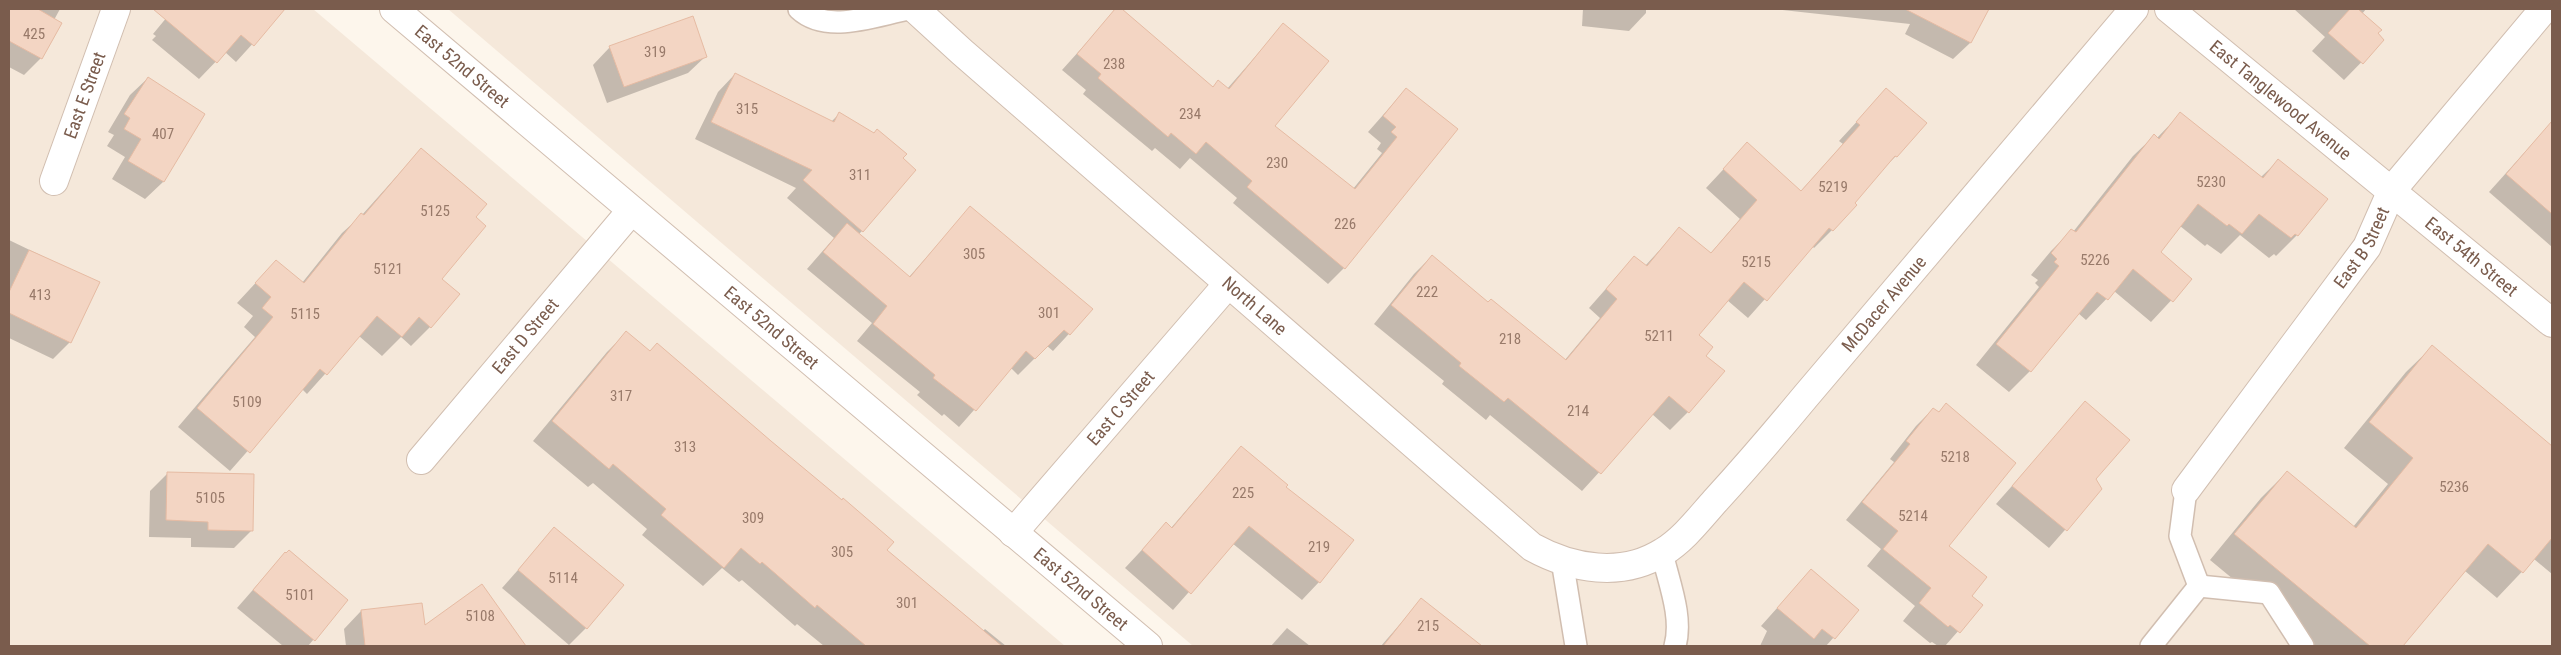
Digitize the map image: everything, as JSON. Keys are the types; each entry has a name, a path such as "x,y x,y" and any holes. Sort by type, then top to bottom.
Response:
{"street":[{"name":"East E Street","path":"54,181 116,9"},
{"name":"East 52nd Street","path":"394,9 1148,646"},
{"name":"North Lane","path":"915,9 1228,284 1525,541 1547,555 1577,565 1612,569"},
{"name":"McDacer Avenue","path":"1612,569 1644,561 1662,553 1677,542 1757,454 2134,9"},
{"name":"East Tanglewood Avenue","path":"2169,9 2392,190"},
{"name":"East B Street","path":"2186,490 2367,247 2392,190 2544,9"},
{"name":"East 54th Street","path":"2392,190 2552,323"},
{"name":"East D Street","path":"421,460 631,211"},
{"name":"East C Street","path":"1013,533 1228,284"}],"lane":[{"path":"798,9 806,15 822,21 839,22 910,9"},
{"path":"2186,490 2180,536 2199,586"},
{"path":"1662,553 1677,617 1678,634 1674,646"},
{"path":"1562,560 1576,646"},
{"path":"2151,646 2199,586"},
{"path":"2199,586 2269,593 2302,646"}],"shaded area":[{"path":"9,9 313,9 1065,646 9,646"},
{"path":"448,9 2552,9 2552,646 1193,646"}],"building":[{"path":"9,9 38,9 62,23 42,59 9,41"},
{"path":"153,9 285,9 254,46 241,35 217,63"},
{"path":"1115,9 1122,9 1213,87 1218,80 1229,89 1283,23 1329,61 1275,126 1355,189 1397,137 1391,132 1396,127 1383,116 1406,88 1458,129 1345,269 1247,187 1252,181 1206,142 1196,154 1171,133 1168,137 1098,78 1101,74 1077,54"},
{"path":"1905,9 1989,9 1971,43"},
{"path":"2350,9 2358,9 2382,30 2378,33 2384,40 2363,64 2328,33"},
{"path":"693,16 707,57 624,87 609,46"},
{"path":"735,73 834,122 839,112 874,133 877,129 907,154 903,158 916,170 863,232 803,180 812,170 711,122"},
{"path":"148,77 205,114 164,182 128,161 141,139 124,129 130,118 124,114"},
{"path":"1886,88 1927,123 1897,157 1895,156 1855,203 1857,205 1833,231 1829,228 1767,301 1744,282 1699,335 1713,347 1706,356 1725,371 1689,413 1669,396 1601,474 1508,398 1504,402 1459,366 1461,363 1391,305 1432,255 1488,302 1491,299 1566,360 1617,299 1606,289 1634,256 1647,266 1679,227 1711,253 1757,200 1723,169 1747,142 1801,191 1860,125 1856,122"},
{"path":"2180,112 2263,178 2278,159 2328,199 2298,236 2295,234 2291,238 2259,214 2242,234 2229,224 2227,226 2198,204 2161,252 2192,279 2173,302 2133,269 2108,300 2097,292 2031,372 1996,344 2059,266 2054,262 2057,259 2051,253 2071,229 2076,232 2154,134 2159,139"},
{"path":"2552,121 2552,214 2506,174"},
{"path":"421,148 487,204 476,217 486,226 442,279 460,294 431,328 419,317 402,337 377,316 327,375 320,369 250,453 197,408 273,317 262,308 271,297 255,283 276,260 304,283 361,213 364,215"},
{"path":"970,206 1093,309 1070,335 1064,330 1035,359 1026,351 976,411 933,378 935,375 873,324 887,306 823,252 847,223 910,277"},
{"path":"29,250 100,282 71,343 9,313 9,292"},
{"path":"626,331 650,351 657,343 771,441 842,500 843,498 894,542 887,550 1002,646 866,646 817,605 815,608 762,562 760,564 741,548 724,568 661,515 666,509 613,464 609,469 552,421"},
{"path":"2432,345 2552,446 2552,538 2523,573 2488,544 2403,646 2370,646 2234,534 2287,471 2356,528 2413,458 2369,422"},
{"path":"2085,401 2130,440 2096,479 2102,489 2067,531 2012,486"},
{"path":"1946,403 2016,463 1949,546 1987,577 1972,596 1983,605 1960,633 1950,625 1948,627 1919,603 1931,588 1883,549 1898,531 1862,502 1910,444 1906,441 1933,408 1939,412"},
{"path":"1241,446 1288,485 1286,487 1354,540 1320,583 1249,526 1191,594 1142,550 1166,522 1172,528"},
{"path":"167,472 254,474 253,531 208,530 208,522 166,520"},
{"path":"554,527 624,585 587,629 518,570"},
{"path":"289,550 348,600 315,641 253,590 285,552"},
{"path":"1811,569 1859,610 1835,639 1822,629 1814,639 1777,608"},
{"path":"482,584 526,646 365,646 361,610 422,603 425,625"},
{"path":"1421,598 1449,620 1482,646 1383,646"}]}
